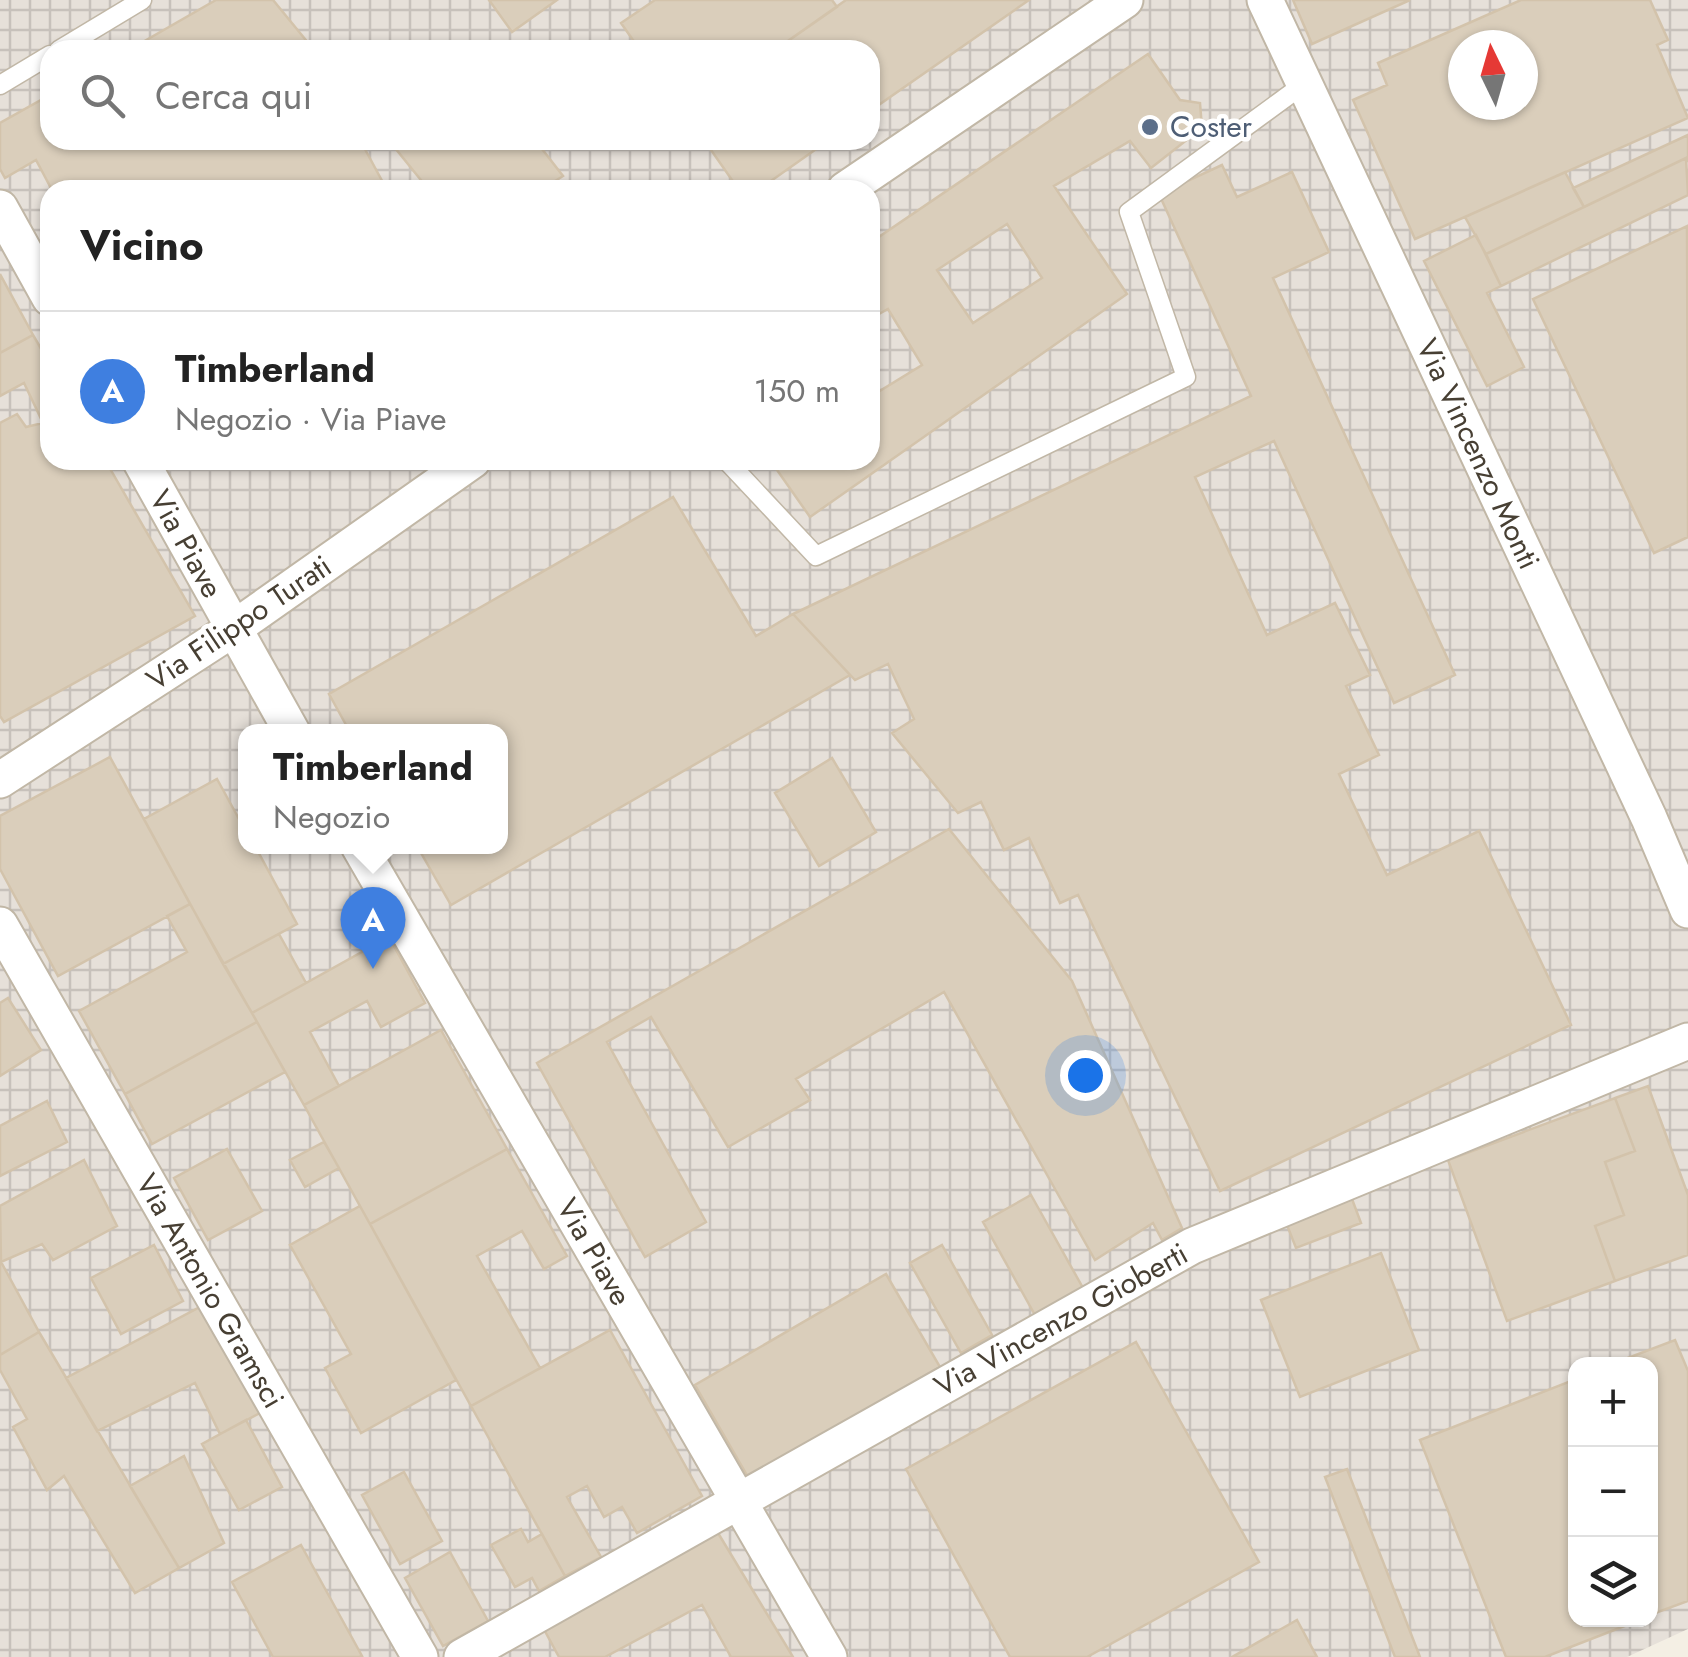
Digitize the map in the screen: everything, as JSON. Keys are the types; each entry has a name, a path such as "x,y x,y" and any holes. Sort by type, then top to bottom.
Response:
{"street":[{"path":"861,180 1125,0"},
{"name":"Via Vincenzo Monti","path":"1264,0 1642,802 1688,910"},
{"path":"2,218 40,281"},
{"name":"Via Piave","path":"146,470 287,724"},
{"name":"Via Filippo Turati","path":"0,780 234,630 459,470"},
{"name":"Via Piave","path":"364,854 828,1657"},
{"name":"Via Antonio Gramsci","path":"0,924 420,1657"},
{"name":"Via Vincenzo Gioberti","path":"462,1657 1192,1246 1688,1041"}],"lane":[{"path":"76,40 142,0"},
{"path":"0,86 40,61"},
{"path":"735,470 816,556 1186,377 1129,212 1304,84"}],"shaded area":[{"path":"0,0 1688,0 1688,1629 1627,1657 0,1657"}],"building":[{"path":"216,0 273,0 306,40 146,40"},
{"path":"489,0 557,0 512,32"},
{"path":"655,0 832,0 837,7 789,40 633,40 621,23"},
{"path":"846,0 1029,0 880,104 880,40 789,40"},
{"path":"1293,0 1410,0 1312,44"},
{"path":"1521,0 1650,0 1668,40 1657,45 1688,118 1415,239 1353,100 1387,85 1378,63 1448,32 1448,120 1538,120 1538,30 1453,30"},
{"path":"1148,54 1180,100 1200,103 1202,128 1151,168 1130,141 1054,186 1127,294 880,468 880,391 922,365 888,309 880,313 880,236","holes":["1007,224 1042,278 973,323 937,270"]},
{"path":"40,101 40,150 365,150 382,180 47,180 36,160 5,178 0,169 0,123"},
{"path":"1688,135 1688,162 1686,158 1584,207 1573,188"},
{"path":"397,150 543,150 563,176 557,180 421,180"},
{"path":"711,150 815,150 772,180 732,180"},
{"path":"1686,158 1688,195 1501,286 1486,254"},
{"path":"1222,165 1237,197 1292,172 1329,252 1273,278 1455,675 1394,703 1274,441 1195,477 1267,635 1335,603 1370,675 1346,686 1379,755 1339,774 1387,875 1479,831 1571,1025 1220,1191 1078,895 1060,903 1029,838 1004,850 981,802 958,813 892,733 914,719 888,664 855,680 793,614 1251,396 1159,194"},
{"path":"1565,172 1584,207 1486,254 1465,217"},
{"path":"1687,226 1688,537 1654,553 1533,299"},
{"path":"1476,235 1501,286 1487,293 1524,367 1487,386 1424,261"},
{"path":"0,274 33,335 0,353"},
{"path":"33,335 40,347 40,417 24,383 0,396 0,353"},
{"path":"17,414 26,427 40,424 40,470 111,470 195,616 4,722 0,716 0,423"},
{"path":"777,470 877,470 810,517"},
{"path":"673,497 756,636 793,614 850,675 451,905 422,854 508,854 508,724 346,724 329,694"},
{"path":"110,757 190,904 58,976 0,869 0,816"},
{"path":"832,758 876,832 819,866 775,793"},
{"path":"217,779 238,817 238,854 259,854 297,924 223,964 144,819"},
{"path":"949,829 1072,981 1182,1228 1162,1240 1153,1223 1095,1260 944,992 796,1079 810,1100 728,1147 651,1017 607,1042 706,1222 645,1257 537,1063"},
{"path":"190,904 257,1022 125,1094 79,1011 187,952 167,916"},
{"path":"279,934 306,983 252,1013 223,964"},
{"path":"389,937 425,1003 381,1027 367,1001 310,1032 339,1086 304,1105 252,1013"},
{"path":"8,998 41,1050 0,1076 0,1003"},
{"path":"257,1022 285,1072 152,1144 125,1094"},
{"path":"441,1030 507,1149 370,1224 304,1105"},
{"path":"1648,1086 1688,1195 1688,1255 1615,1281 1595,1226 1624,1215 1605,1162 1635,1151 1615,1098"},
{"path":"1615,1098 1635,1151 1605,1162 1624,1215 1595,1226 1615,1281 1507,1321 1448,1160"},
{"path":"47,1101 67,1142 0,1176 0,1126"},
{"path":"324,1142 339,1168 305,1187 290,1160"},
{"path":"227,1149 262,1211 208,1240 174,1178"},
{"path":"507,1149 567,1256 544,1269 522,1231 477,1256 540,1368 471,1406 370,1224"},
{"path":"84,1160 117,1226 53,1260 42,1244 1,1262 0,1206"},
{"path":"1031,1195 1083,1288 1035,1315 983,1222"},
{"path":"1352,1199 1361,1223 1296,1248 1287,1225"},
{"path":"360,1206 456,1380 361,1433 325,1368 351,1354 290,1245"},
{"path":"154,1245 183,1301 121,1334 91,1278"},
{"path":"942,1245 992,1335 961,1353 910,1263"},
{"path":"1381,1253 1419,1350 1300,1397 1261,1300"},
{"path":"0,1260 39,1332 0,1355"},
{"path":"886,1274 940,1367 748,1477 695,1385"},
{"path":"200,1307 260,1413 220,1434 195,1383 97,1431 66,1378"},
{"path":"610,1330 702,1496 637,1533 622,1507 604,1517 587,1486 567,1497 601,1557 565,1576 471,1406"},
{"path":"39,1332 179,1568 135,1593 64,1476 47,1490 13,1427 27,1419 0,1370 0,1355"},
{"path":"1675,1340 1688,1371 1688,1601 1658,1612 1658,1357 1630,1357"},
{"path":"1136,1342 1259,1562 1087,1657 1010,1657 906,1469"},
{"path":"1568,1382 1568,1627 1622,1627 1545,1657 1506,1657 1420,1440"},
{"path":"246,1420 282,1487 239,1510 202,1444"},
{"path":"184,1456 224,1543 179,1568 130,1486"},
{"path":"1347,1469 1420,1657 1395,1657 1325,1477"},
{"path":"404,1472 442,1541 400,1564 362,1495"},
{"path":"715,1528 793,1657 731,1657 702,1605 605,1657 559,1657 540,1622"},
{"path":"521,1529 528,1542 542,1534 565,1576 539,1591 532,1578 515,1587 491,1545"},
{"path":"301,1545 362,1656 273,1657 232,1582"},
{"path":"450,1552 488,1621 443,1646 405,1578"},
{"path":"1297,1620 1317,1657 1232,1657"}],"place":[{"name":"Coster","path":"1150,127"},
{"name":"Timberland","path":"373,969"}]}
